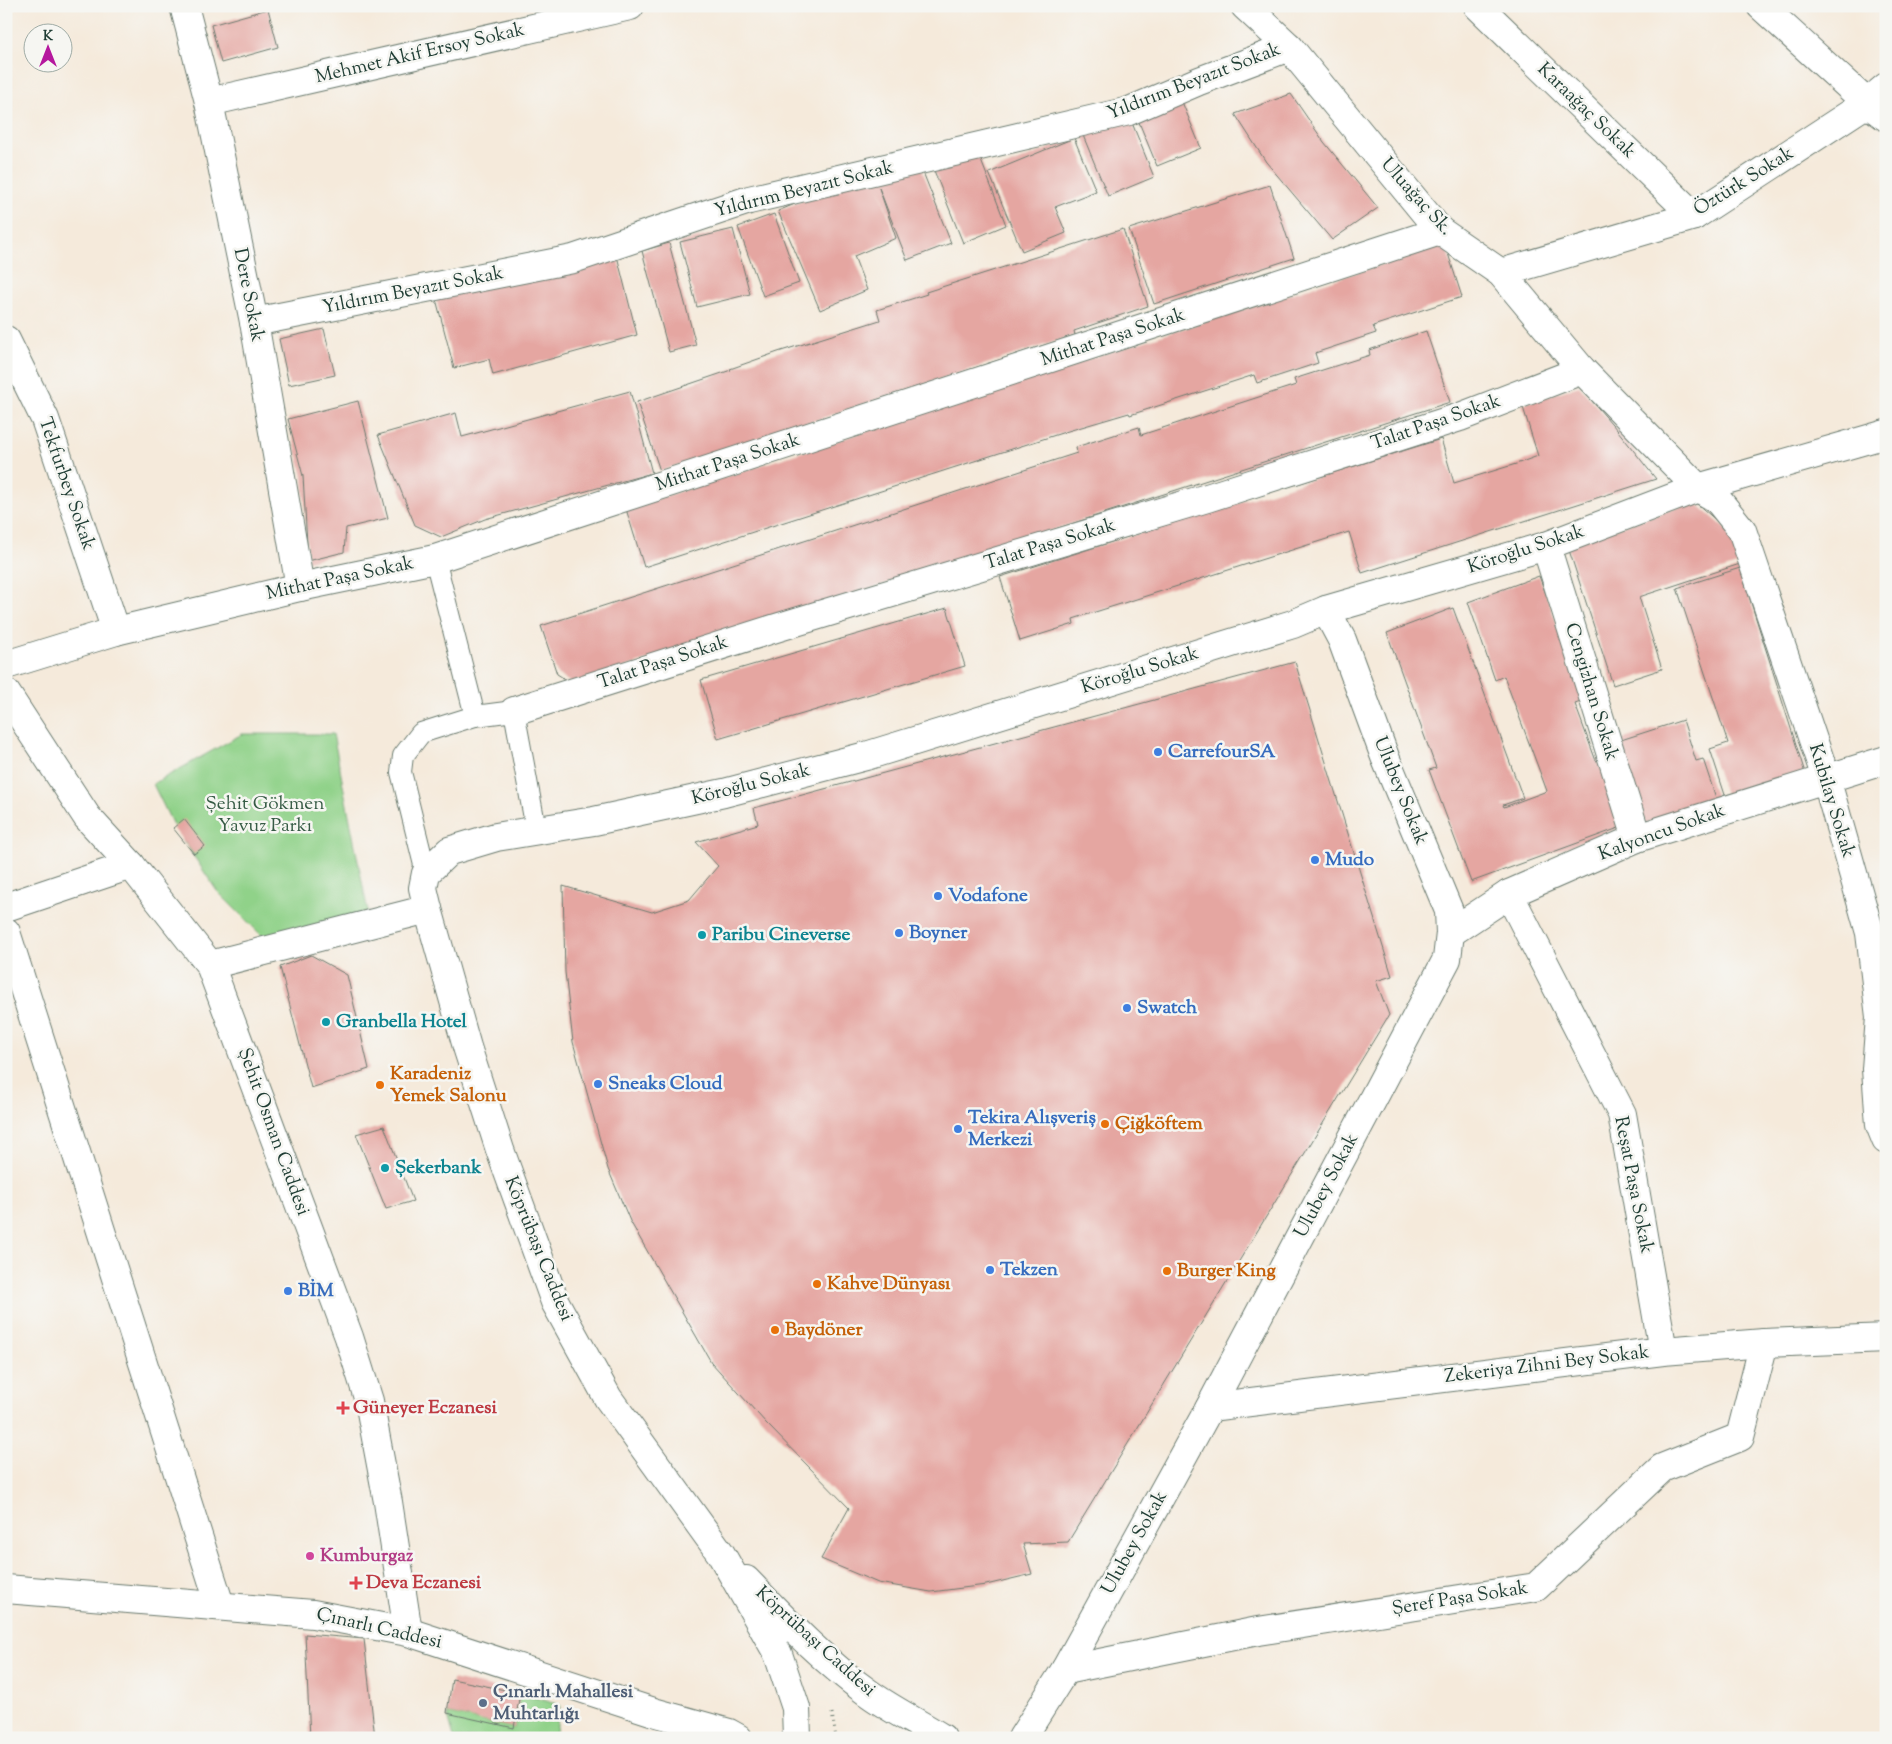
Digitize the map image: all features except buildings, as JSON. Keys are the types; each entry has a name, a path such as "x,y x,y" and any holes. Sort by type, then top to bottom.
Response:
{"street":[{"name":"Dere Sokak","path":"184,6 209,102 254,322 300,587"},
{"name":"Mehmet Akif Ersoy Sokak","path":"209,102 630,6"},
{"name":"Uluağaç Sk.","path":"1244,6 1289,47 1440,231 1501,273 1582,370 1698,488"},
{"name":"Karaağaç Sokak","path":"1478,6 1694,216"},
{"path":"1761,6 1880,102"},
{"name":"Yıldırım Beyazıt Sokak","path":"254,322 574,259 748,200 1129,111 1198,81 1289,47"},
{"name":"Öztürk Sokak","path":"1501,273 1694,216 1880,102"},
{"name":"Mithat Paşa Sokak","path":"6,665 116,631 300,587 435,559 1440,231"},
{"name":"Tekfurbey Sokak","path":"6,340 45,419 116,631"},
{"name":"Talat Paşa Sokak","path":"514,710 776,628 1207,498 1460,417 1582,370"},
{"name":"Köroğlu Sokak","path":"426,873 449,851 496,837 667,806 866,756 1293,624 1326,610 1546,546 1698,488 1886,434"},
{"name":"Kubilay Sokak","path":"1698,488 1717,499 1742,530 1826,778 1870,933 1880,1017 1876,1069 1880,1125 1886,1140"},
{"name":"Cengizhan Sokak","path":"1546,546 1637,838"},
{"name":"Ulubey Sokak","path":"1022,1738 1065,1670 1210,1407 1447,959 1450,933 1449,911 1385,757 1342,640 1326,610"},
{"name":"Şehit Osman Caddesi","path":"6,693 87,817 131,865 210,965 349,1337 369,1401 388,1502 408,1632"},
{"name":"Kalyoncu Sokak","path":"1450,933 1509,894 1637,838 1886,760"},
{"path":"6,907 131,865"},
{"path":"210,965 428,909 423,888 426,873"},
{"name":"Reşat Paşa Sokak","path":"1509,894 1622,1114 1663,1351"},
{"name":"Köprübaşı Caddesi","path":"428,909 467,1047 495,1134 524,1221 555,1302 608,1398 721,1554 778,1654 796,1708 797,1738"},
{"path":"6,932 220,1605"},
{"name":"Zekeriya Zihni Bey Sokak","path":"1210,1407 1663,1351 1764,1343 1886,1338"},
{"name":"Şeref Paşa Sokak","path":"1065,1670 1258,1631 1536,1587 1662,1468 1740,1437 1764,1343"},
{"name":"Köprübaşı Caddesi","path":"721,1554 799,1633 852,1681 868,1693 942,1738"},
{"name":"Çınarlı Caddesi","path":"6,1589 313,1614 408,1632 657,1713 729,1733 738,1738"}],"lane":[{"path":"435,559 474,716"},
{"path":"426,873 401,772 403,756 421,733 474,716 514,710 536,829"}],"green space":[{"name":"Şehit Gökmen Yavuz Parkı","path":"242,734 333,734 368,912 265,939 217,891 173,825 153,784"},
{"path":"520,1693 560,1705 555,1738 454,1738 447,1713 514,1728"}],"place":[{"name":"CarrefourSA","path":"1158,752"},
{"name":"Mudo","path":"1315,860"},
{"name":"Vodafone","path":"938,896"},
{"name":"Boyner","path":"899,933"},
{"name":"Paribu Cineverse","path":"702,935"},
{"name":"Swatch","path":"1127,1008"},
{"name":"Granbella Hotel","path":"326,1022"},
{"name":"Sneaks Cloud","path":"598,1084"},
{"name":"Karadeniz Yemek Salonu","path":"380,1085"},
{"name":"Çiğköftem","path":"1105,1124"},
{"name":"Tekira Alışveriş Merkezi","path":"958,1129"},
{"name":"Şekerbank","path":"385,1168"},
{"name":"Tekzen","path":"990,1270"},
{"name":"Burger King","path":"1167,1271"},
{"name":"Kahve Dünyası","path":"817,1284"},
{"name":"BİM","path":"288,1291"},
{"name":"Baydöner","path":"775,1330"},
{"name":"Güneyer Eczanesi","path":"343,1408"},
{"name":"Kumburgaz","path":"310,1556"},
{"name":"Deva Eczanesi","path":"356,1583"},
{"name":"Çınarlı Mahallesi Muhtarlığı","path":"483,1703"}]}
